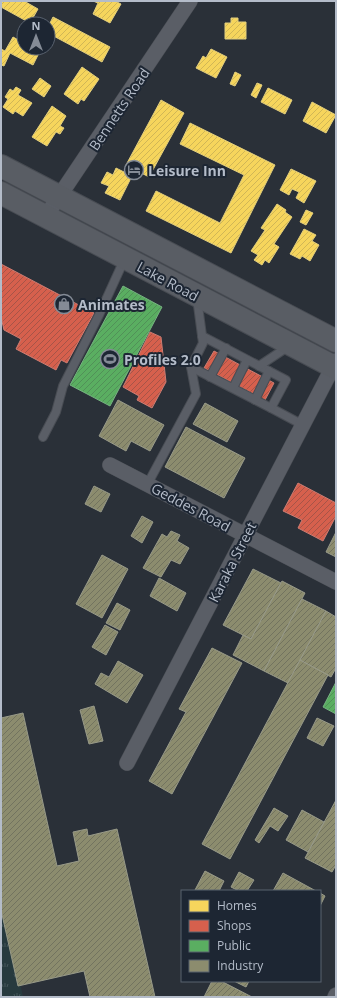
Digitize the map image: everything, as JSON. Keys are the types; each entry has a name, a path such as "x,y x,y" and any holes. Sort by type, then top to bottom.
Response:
{"main road":[{"name":"Lake Road","path":"1,166 336,341"},
{"name":"Lake Road","path":"1,192 291,345 335,365"}],"street":[{"name":"Bennetts Road","path":"46,216 190,1"},
{"name":"Karaka Street","path":"127,764 335,365"},
{"name":"Geddes Road","path":"110,465 336,582"}],"lane":[{"path":"43,437 56,412 63,386 99,315 125,258"},
{"path":"147,485 196,394 191,367 203,343 196,295"},
{"path":"202,336 286,380 271,408"},
{"path":"259,366 291,345"},
{"path":"210,377 226,348"},
{"path":"233,388 248,360"},
{"path":"191,367 303,425"},
{"path":"255,400 269,371"}],"green space":[{"path":"1,899 23,997 1,997"}],"building: Homes":[{"path":"1,1 24,1 38,9 34,16 17,16 1,7"},
{"path":"93,1 115,1 121,4 110,23 93,14 98,3"},
{"path":"231,18 238,18 238,22 246,22 246,39 225,39 225,23 231,23"},
{"path":"56,19 110,47 102,62 56,37"},
{"path":"13,37 16,39 16,56 38,56 33,65 10,53 4,66 1,65 1,49 5,51"},
{"path":"211,49 227,57 216,78 196,68 203,56 206,58"},
{"path":"82,67 99,79 84,101 81,99 78,104 64,94"},
{"path":"235,72 241,75 235,86 230,84"},
{"path":"40,78 51,86 44,97 32,89"},
{"path":"257,83 262,85 256,98 251,95"},
{"path":"16,87 21,90 18,95 32,103 23,116 15,111 13,114 3,107 8,99 5,97 10,89 13,91"},
{"path":"268,88 292,100 285,114 261,102"},
{"path":"161,100 184,113 149,177 126,165"},
{"path":"312,102 336,115 326,133 303,121"},
{"path":"52,106 66,116 60,126 64,128 60,134 56,132 47,146 32,137"},
{"path":"190,123 275,165 231,253 146,211 156,191 220,223 244,175 180,144"},
{"path":"116,168 132,176 120,200 105,193 109,186 101,183 107,172 113,175"},
{"path":"291,169 316,181 304,203 296,198 299,192 292,189 289,195 280,190"},
{"path":"277,204 286,210 285,212 292,217 274,244 279,247 269,263 265,260 262,265 254,260 258,255 251,251 265,230 261,228"},
{"path":"306,210 313,213 306,225 300,222"},
{"path":"304,229 316,235 312,241 319,245 310,261 302,256 300,259 290,254"}],"building: Shops":[{"path":"1,264 94,313 67,363 61,360 56,370 16,349 21,339 4,330 1,317"},
{"path":"150,332 161,337 166,382 152,408 137,400 139,396 123,387"},
{"path":"214,351 274,383 265,400 204,368"},
{"path":"298,483 336,503 336,516 323,541 298,528 302,520 283,511"}],"building: Public":[{"name":"Profiles 2.0","path":"123,286 162,307 110,406 70,385"},
{"path":"336,682 336,714 323,707"}],"building: Industry":[{"path":"118,400 164,425 150,451 131,441 126,451 99,436"},
{"path":"205,403 238,421 227,442 193,424"},
{"path":"186,427 245,458 224,498 165,467"},
{"path":"94,486 110,494 101,512 85,504"},
{"path":"142,516 153,522 142,543 131,536"},
{"path":"171,531 180,535 177,541 189,548 180,564 171,560 161,577 143,568 162,534 167,537"},
{"path":"336,532 336,557 326,552"},
{"path":"102,555 128,569 102,618 76,604"},
{"path":"253,569 281,583 251,639 223,625"},
{"path":"159,578 186,593 177,611 150,596"},
{"path":"282,581 305,593 264,671 233,655 243,635 251,639"},
{"path":"302,599 326,611 288,683 264,671"},
{"path":"117,603 130,610 120,630 106,623"},
{"path":"326,611 336,617 336,668 331,677 300,660"},
{"path":"105,625 118,632 106,655 92,647"},
{"path":"212,648 242,663 172,794 149,781 186,712 179,709"},
{"path":"300,660 328,675 230,859 202,844"},
{"path":"118,661 143,675 127,703 95,684 101,673 109,677"},
{"path":"94,706 103,741 89,744 80,710"},
{"path":"23,713 57,866 79,861 73,832 87,829 88,836 117,829 155,997 90,997 84,971 18,986 1,910 1,718"},
{"path":"317,718 334,726 323,746 307,738"},
{"path":"336,800 336,865 332,872 305,858"},
{"path":"274,808 288,816 278,831 270,826 259,843 255,840"},
{"path":"302,810 324,822 308,852 286,840"},
{"path":"205,871 224,881 220,890 195,890"},
{"path":"239,872 254,880 248,890 237,890 231,887"},
{"path":"283,873 314,890 274,890"},
{"path":"321,894 325,896 321,904"},
{"path":"212,982 223,982 252,997 204,997"},
{"path":"236,982 248,982 246,987"}],"place":[{"name":"Leisure Inn","path":"134,170"},
{"name":"Animates","path":"64,304"},
{"name":"Profiles 2.0","path":"110,359"}]}
